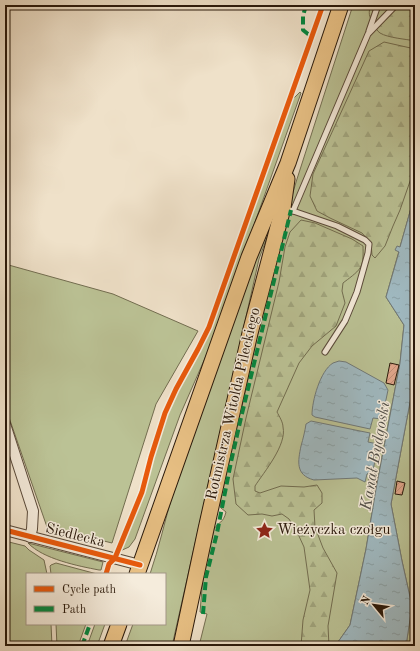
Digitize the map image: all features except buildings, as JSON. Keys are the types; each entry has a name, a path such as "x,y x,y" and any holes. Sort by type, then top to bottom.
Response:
{"main road":[{"name":"Rotmistrza Witolda Pileckiego","path":"138,569 249,257 288,162 341,5"},
{"name":"Rotmistrza Witolda Pileckiego","path":"181,646 250,333 288,209 288,162"},
{"path":"111,646 119,625"}],"street":[{"name":"Siedlecka","path":"5,424 33,511 30,536"},
{"name":"Siedlecka","path":"5,530 30,536 138,569"}],"lane":[{"path":"325,352 345,321 354,299 368,253 369,244 365,240 336,226 288,209 368,34 378,5"},
{"path":"368,34 396,5"}],"green space":[{"path":"353,5 415,5 415,194 400,247 396,250 399,251 386,297 404,325 400,363 366,549 350,625 338,642 337,646 199,646 207,614 200,612 203,577 214,529 222,521 226,512 221,508 220,500 276,249"},
{"path":"371,5 415,5 415,41 383,35 379,32 370,17 369,10"},
{"path":"384,42 415,49 415,167 400,210 385,246 375,258 372,255 371,243 362,233 317,211 310,196 313,174 369,51"},
{"path":"300,92 301,93 213,340 180,415 135,539 129,547 120,551 142,499 151,463 168,411 211,328 292,100"},
{"path":"271,215 275,216 259,259 172,646 125,646 133,625 166,625 166,573 150,573 173,493"},
{"path":"301,220 315,223 352,239 363,246 363,260 359,270 343,283 342,291 345,303 336,326 312,346 299,363 277,412 283,425 282,442 274,458 255,486 255,491 260,493 281,486 304,487 317,485 322,493 322,503 314,510 315,527 323,548 337,573 328,626 329,646 301,646 303,620 310,590 304,547 298,534 289,519 282,514 272,516 262,514 248,515 236,504 233,479 246,418 279,282 285,247 290,232"},
{"path":"5,264 113,294 198,331 156,404 112,543 47,527 5,406"},
{"path":"415,385 415,646 406,646 412,606 391,504 413,386"},
{"path":"5,541 25,546 44,560 47,573 26,573 26,625 51,625 52,646 5,646"},
{"path":"28,543 103,562 101,570 71,564 52,558 34,549"},
{"path":"56,563 93,573 51,573 51,565"},
{"path":"56,625 86,625 78,646 57,646"},
{"path":"95,625 105,625 97,646 87,646"}],"water":[{"path":"415,194 415,385 413,386 391,504 412,606 406,646 337,646 338,642 350,625 366,549 400,363 404,325 386,297 399,252 395,250 397,246 400,247"},
{"path":"339,361 346,362 384,383 388,390 382,419 373,418 370,429 315,417 312,415 315,395 324,373 333,363"},
{"path":"311,421 370,433 368,442 378,444 373,471 367,474 365,482 357,478 314,480 304,475 299,467 299,457 306,424"}],"marked path":[{"path":"291,5 305,8"},
{"path":"306,5 303,16 303,30 313,36"},
{"path":"203,614 206,577 217,533 231,462 291,210"},
{"path":"82,646 90,625"}],"cycle path":[{"path":"106,573 109,564 115,558 142,492 165,413 209,327 323,5"},
{"path":"5,530 140,565"}],"place":[{"name":"Wieżyczka czołgu","path":"264,530"}],"water label":[{"name":"Kanał Bydgoski","path":"376,456"}]}
